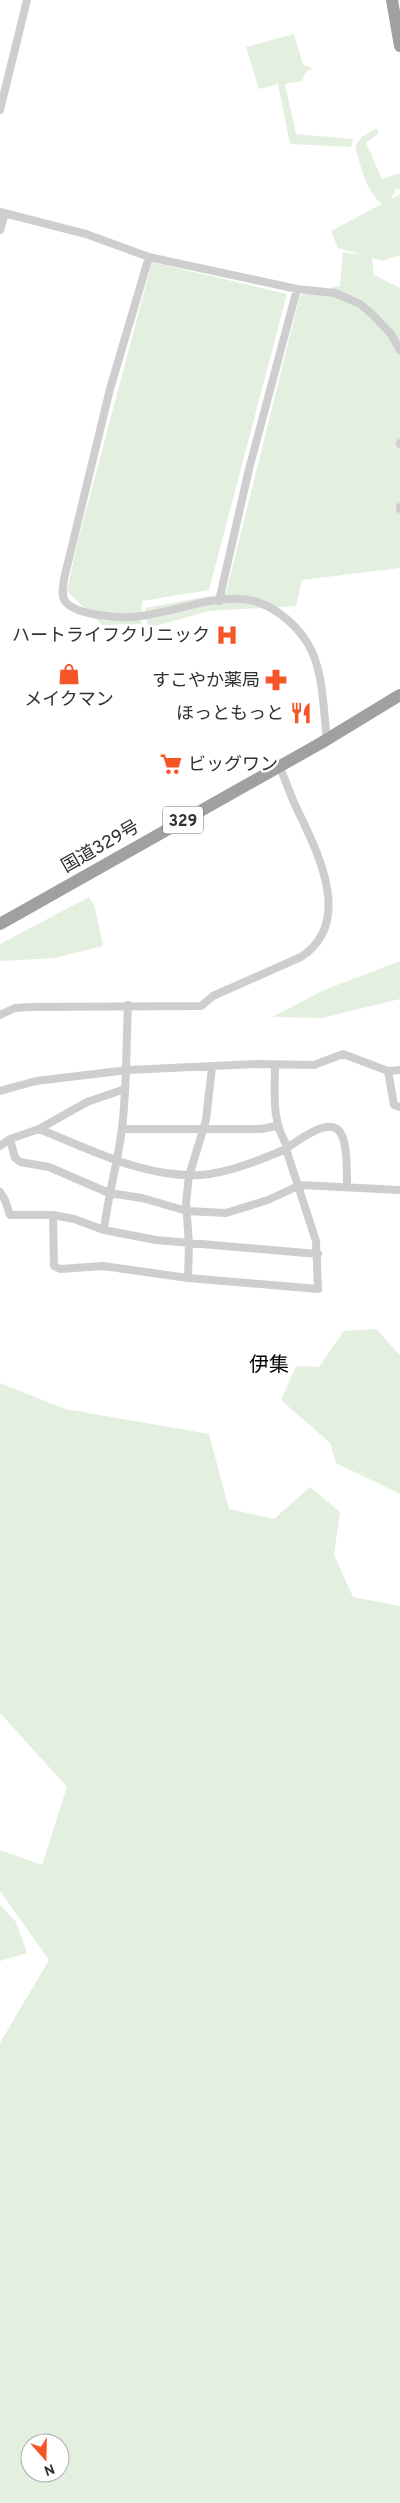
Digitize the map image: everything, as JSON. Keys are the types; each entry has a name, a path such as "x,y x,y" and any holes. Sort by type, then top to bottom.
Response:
{"highway":[{"path":"392,0 400,46"},
{"name":"国道329号","path":"0,924 327,740 400,694"}],"street":[{"path":"0,110 27,0"},
{"path":"0,230 3,213 86,234 149,257 296,289 335,293 360,304 391,334 400,350"},
{"path":"149,257 110,389 62,593 65,601 71,608 81,612 131,616 241,599 254,601 270,607 296,627 312,650 319,675 327,740"},
{"path":"219,601 249,469 296,289"},
{"path":"0,1015 15,1008 29,1007 201,1006 213,996 301,957 314,948 326,929 329,904 324,874 310,834 296,807 279,766"},
{"path":"104,1230 108,1193 122,1129 128,1070 128,1005"},
{"path":"0,1091 36,1081 128,1070 314,1065 343,1054 388,1071 400,1070"},
{"path":"54,1215 54,1266 60,1269 103,1266 188,1278 318,1289 318,1254 300,1185 277,1126 275,1065"},
{"path":"188,1278 189,1244 187,1211 189,1176 204,1128 212,1067"},
{"path":"388,1071 394,1105 400,1107"},
{"path":"0,1146 10,1139 39,1129 87,1102 125,1090"},
{"path":"39,1129 116,1159 166,1174 189,1176 228,1170 287,1148 322,1127 332,1125 342,1133 346,1146 347,1186"},
{"path":"122,1129 261,1129 277,1126"},
{"path":"10,1139 15,1158 20,1162 49,1167 108,1193 142,1198 187,1211 226,1213 268,1200 300,1185 400,1190"},
{"path":"0,1192 5,1200 10,1216 54,1215 74,1218 104,1230 156,1240 318,1254"}],"green space":[{"path":"294,34 303,65 312,68 305,73 302,81 285,84 296,134 353,139 351,147 290,144 278,84 259,89 246,47"},
{"path":"376,128 379,133 366,143 382,179 400,173 400,189 396,189 391,199 400,194 400,255 382,261 372,258 374,275 400,288 400,568 302,580 296,606 209,611 148,628 145,608 226,593 300,295 340,286 343,252 362,255 338,248 331,231 382,204 371,192 355,146 362,137"},
{"path":"152,262 287,294 209,590 142,601 141,624 102,625 67,591 78,541"},
{"path":"89,897 95,908 103,946 55,958 0,961 0,944"},
{"path":"400,961 400,999 322,1018 272,1017 324,990"},
{"path":"376,1329 400,1355 400,1494 336,1463 330,1443 281,1400 296,1366 319,1367 344,1331"},
{"path":"0,1383 65,1409 209,1434 229,1509 274,1519 310,1487 340,1512 334,1555 353,1597 400,1606 400,2503 0,2503 0,2043 49,1960 0,1891 0,1850 42,1865 67,1787 0,1713"},
{"path":"0,1905 16,1922 27,1953 0,1961"}],"place":[{"name":"ハートライフクリニック","path":"227,635"},
{"name":"メイクマン","path":"69,674"},
{"name":"すこやか薬局","path":"276,680"},
{"name":"ほっともっと","path":"301,713"},
{"name":"ビッグワン","path":"171,764"}],"district":[{"name":"伊集","path":"269,1364"}]}
